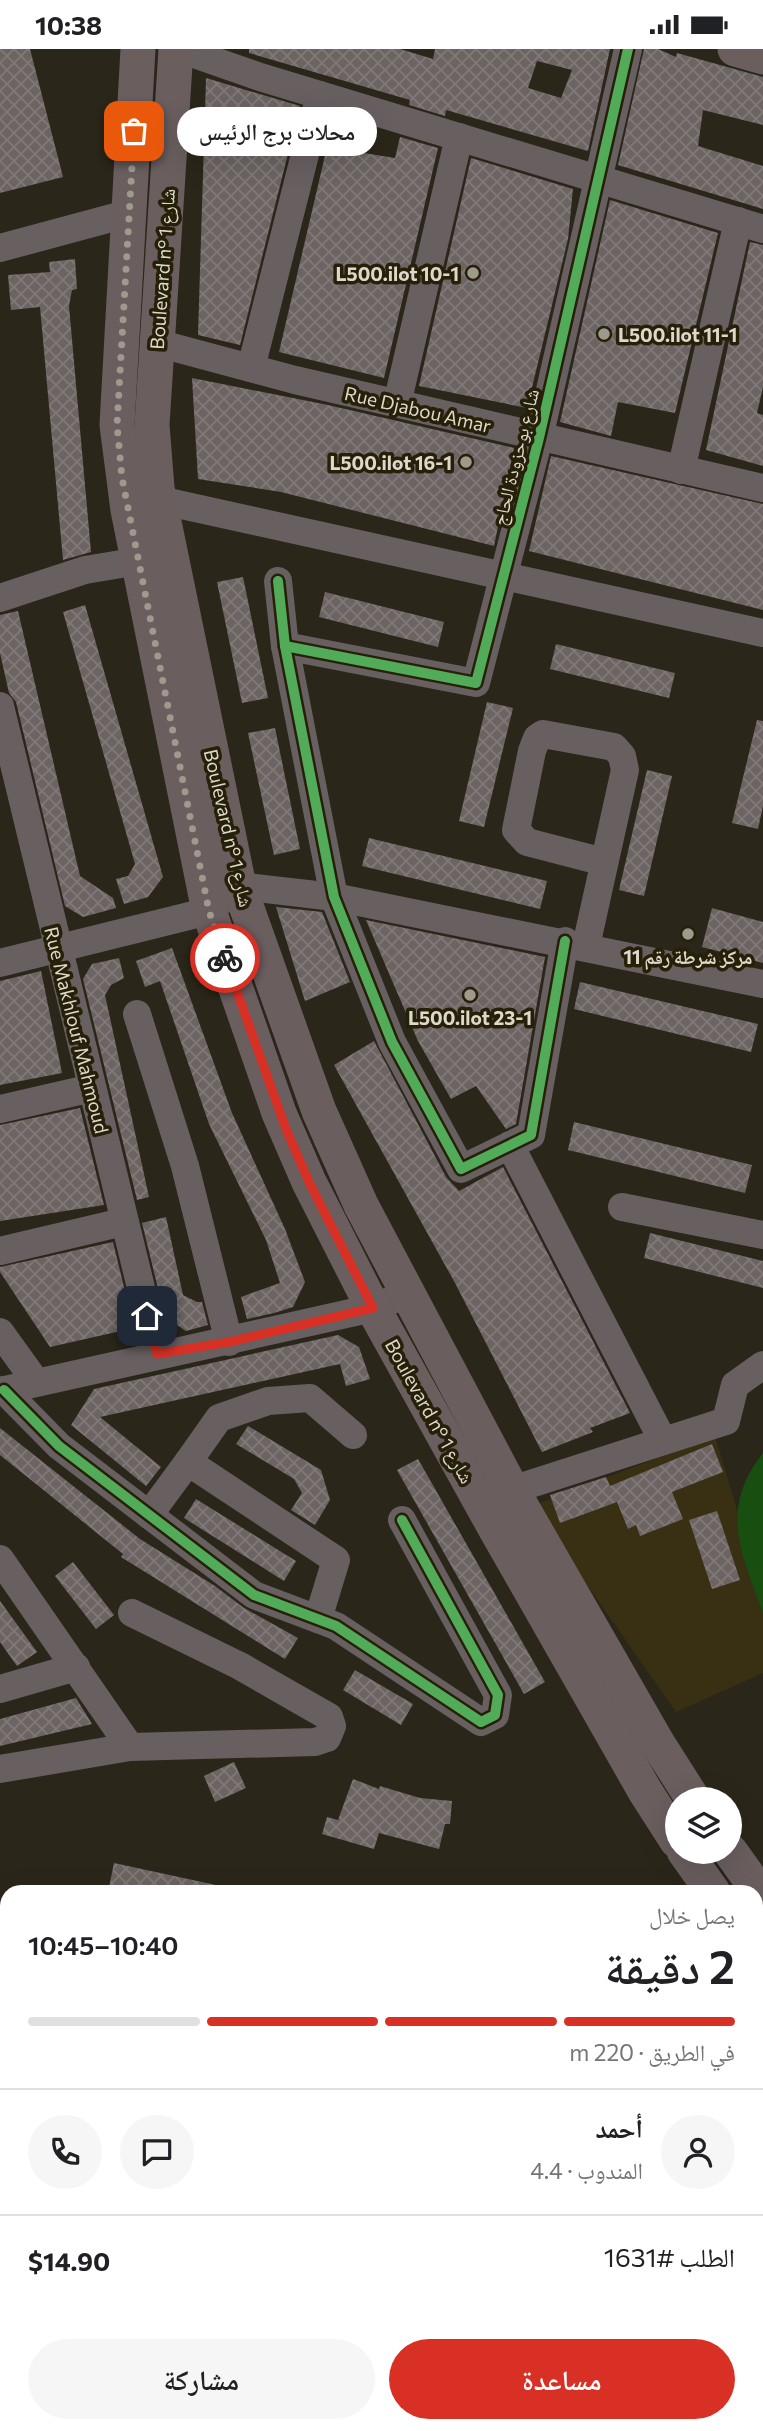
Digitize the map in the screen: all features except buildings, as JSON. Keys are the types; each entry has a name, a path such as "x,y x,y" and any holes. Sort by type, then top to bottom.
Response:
{"main road":[{"name":"Boulevard n° شارع 1","path":"138,49 117,425 122,478 209,911 279,1113 309,1182 373,1308 638,1779 665,1822"},
{"name":"Boulevard n° شارع 1","path":"178,49 152,425 159,500 239,886 319,1111 361,1205 512,1490 658,1744 686,1787"},
{"path":"735,49 763,57"},
{"path":"693,1864 708,1885"},
{"path":"739,1864 754,1885"}],"street":[{"path":"178,49 320,95 750,225 681,470"},
{"name":"شارع بوحزودة الحاج","path":"285,646 476,683 539,438 628,49"},
{"path":"251,368 320,95"},
{"path":"397,404 459,137"},
{"path":"0,249 130,213"},
{"name":"Rue Djabou Amar","path":"157,342 397,404 763,488"},
{"path":"159,500 763,633"},
{"path":"0,597 85,570 139,561"},
{"path":"278,581 285,646 334,897 392,1042 461,1169 531,1135 575,944 604,862 625,770 622,755 614,747 543,734 537,739 532,751 516,830 527,842 604,862"},
{"name":"Rue Makhlouf Mahmoud","path":"0,706 157,1354"},
{"path":"0,963 209,911 239,886 334,897 763,984"},
{"path":"137,1013 185,1166 229,1342"},
{"path":"0,1109 92,1088"},
{"path":"510,1145 663,1441"},
{"path":"622,1207 763,1235"},
{"path":"0,1251 123,1222"},
{"path":"2,1390 157,1354 229,1342 373,1308 408,1293"},
{"path":"0,1332 36,1381"},
{"path":"512,1490 726,1420 735,1385 763,1365"},
{"path":"2,1390 59,1445 254,1595 336,1626 481,1722 495,1715 498,1695 402,1520"},
{"path":"149,1515 219,1417 268,1401 310,1398 353,1435"},
{"path":"188,1462 337,1560 318,1619"},
{"path":"0,1559 130,1747"},
{"path":"0,1769 130,1747 314,1742 327,1738 332,1726 329,1717 240,1666 132,1613"},
{"path":"1,1686 76,1667"}],"shaded area":[{"path":"715,1436 763,1597 763,1673 676,1712 532,1506"}],"green space":[{"path":"763,1453 763,1613 742,1551 738,1513 741,1494 749,1474"}],"cycle path":[{"path":"285,646 476,683 539,438 628,49"},
{"path":"278,581 285,646 334,897 392,1042 461,1169 531,1135 565,941"},
{"path":"4,1390 59,1446 254,1595 336,1626 481,1722 495,1715 498,1695 402,1520"}],"way so far":[{"path":"134,131 117,425 122,478 209,911 225,958"}],"place":[{"name":"محلات برج الرئيس","path":"134,131"},
{"name":"L500.ilot 10-1","path":"473,273"},
{"name":"L500.ilot 11-1","path":"604,334"},
{"name":"L500.ilot 16-1","path":"466,462"},
{"name":"مركز شرطة رقم 11","path":"688,934"},
{"name":"L500.ilot 23-1","path":"470,995"}],"route":[{"path":"147,1316 157,1354 229,1342 373,1308 309,1182 279,1113 225,958"}]}
